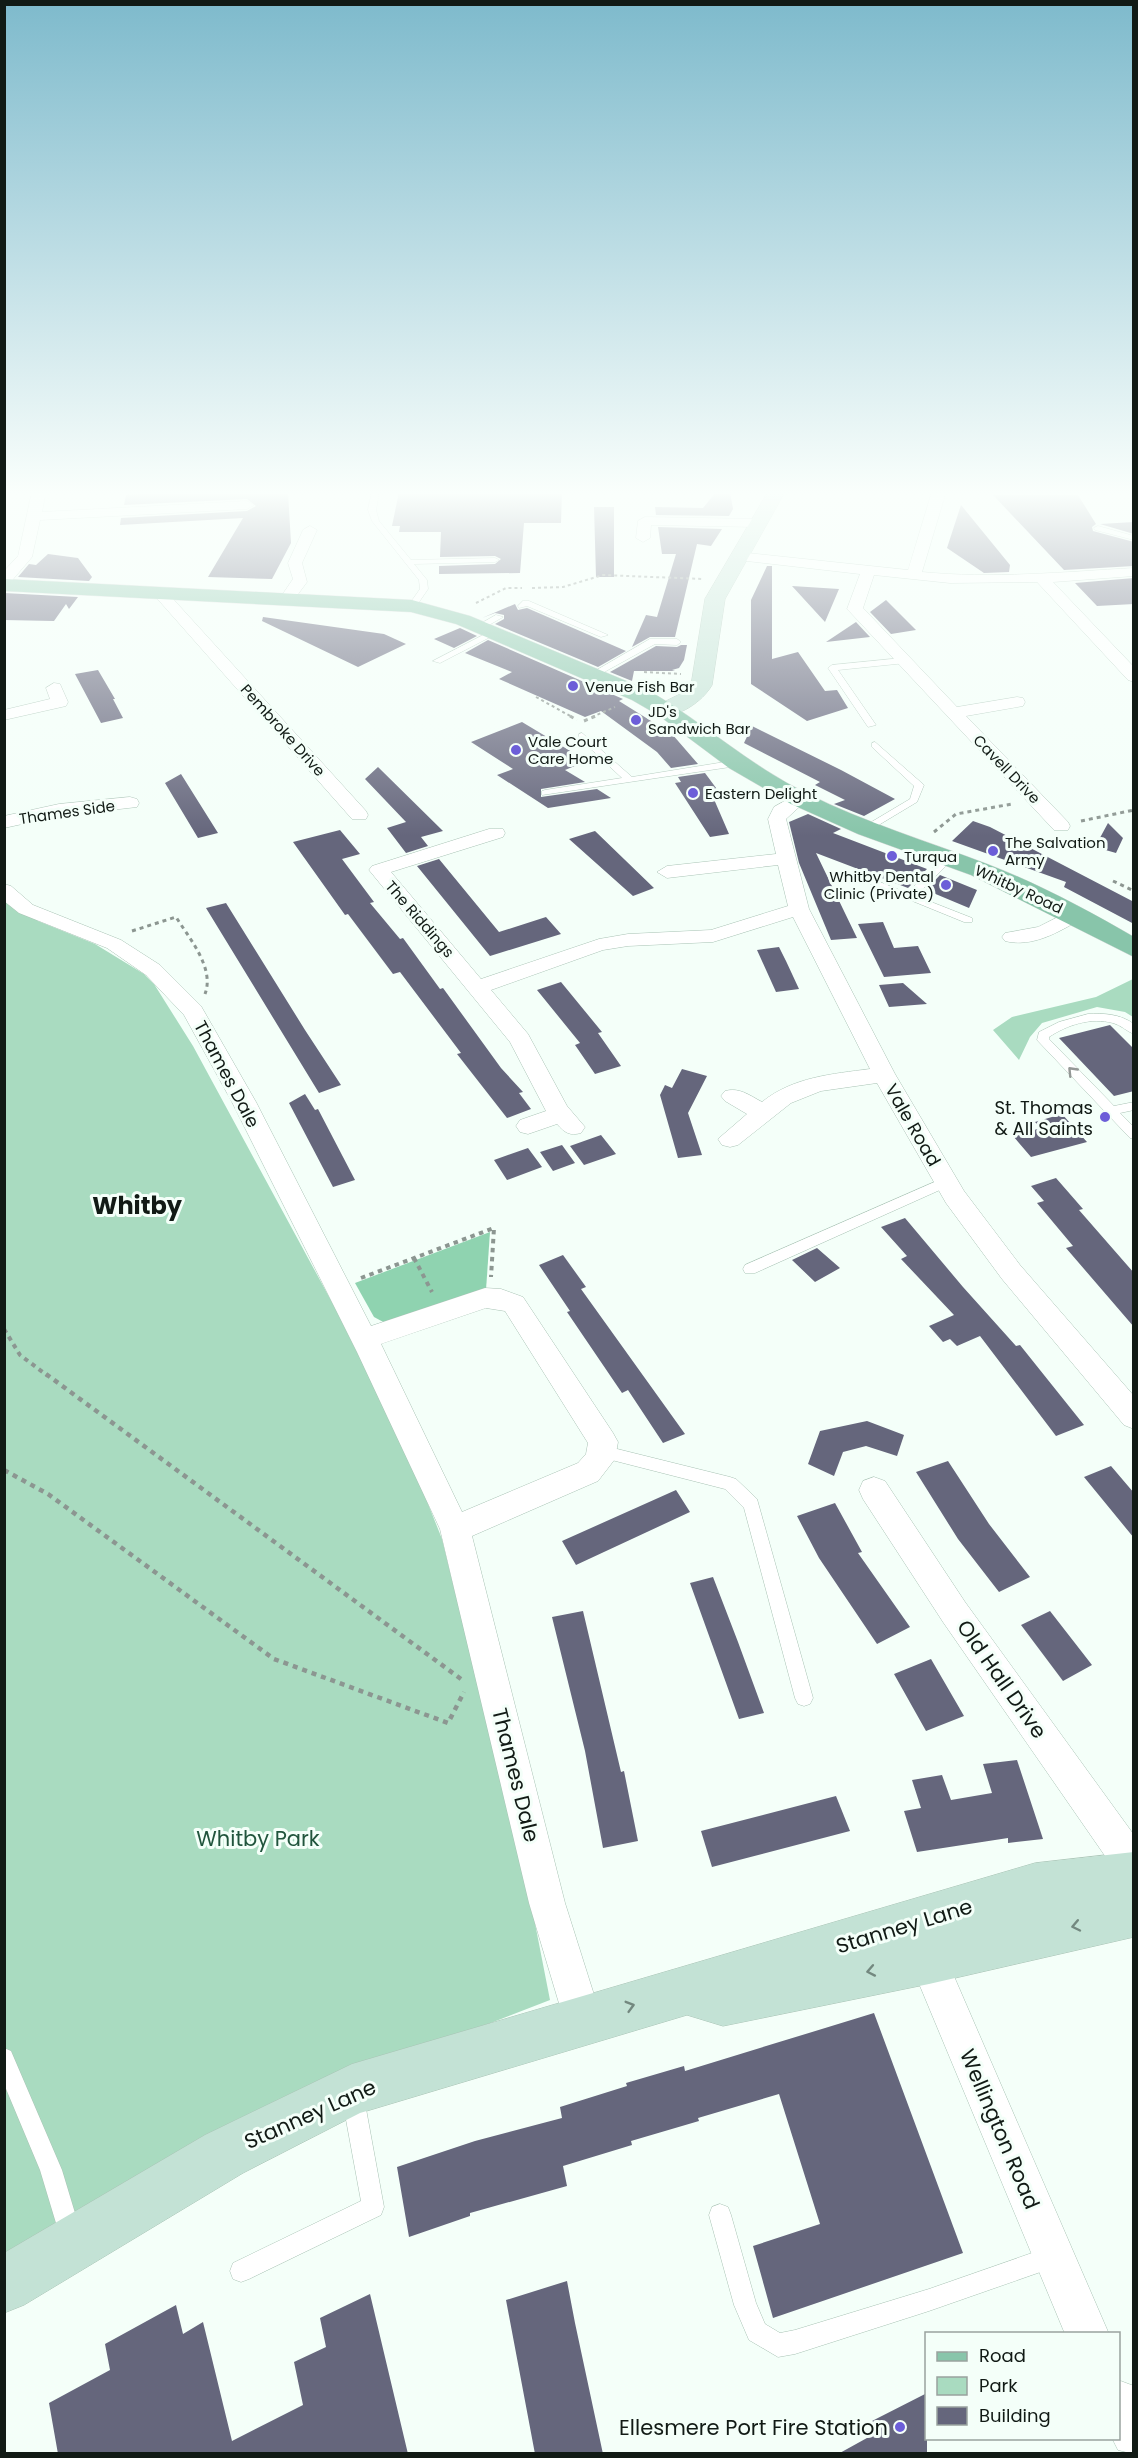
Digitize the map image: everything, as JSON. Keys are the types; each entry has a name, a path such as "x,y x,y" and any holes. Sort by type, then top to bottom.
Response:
{"main road":[{"name":"Whitby Road","path":"415,607 491,626 640,695 666,710 737,763 799,799 867,829 948,858 1074,915 1134,949"},
{"path":"666,710 695,693 703,684 714,607"},
{"name":"Stanney Lane","path":"921,1942 1035,1887 1134,1875"},
{"name":"Stanney Lane","path":"4,2285 224,2154 352,2091 677,1992 723,2001 921,1942 1134,1913"}],"street":[{"name":"Pembroke Drive","path":"172,607 359,815"},
{"name":"Cavell Drive","path":"856,607 855,609 903,661 1061,826"},
{"path":"1068,607 1134,677"},
{"path":"4,714 61,702"},
{"name":"Cavell Drive","path":"952,713 1017,702"},
{"name":"Vale Road","path":"799,799 781,811 777,819 799,909 884,1074 946,1182 1011,1272 1134,1417"},
{"name":"Thames Side","path":"4,822 59,810 130,803"},
{"name":"The Riddings","path":"479,987 379,870 479,847 496,833"},
{"path":"667,872 788,858"},
{"name":"Thames Dale","path":"4,890 26,909 114,944 153,970 193,1011 244,1102 364,1339 455,1529 547,1903 583,2020"},
{"path":"528,1126 567,1121 520,1039 479,987 599,945 628,940 713,936 799,909"},
{"path":"1012,938 1044,932 1074,915"},
{"path":"1044,932 1059,947"},
{"path":"730,1139 783,1097 817,1084 884,1074"},
{"path":"733,1096 764,1113"},
{"path":"364,1339 490,1298 514,1304 603,1442 600,1459 588,1472 455,1529"},
{"name":"Old Hall Drive","path":"874,1491 954,1612 1134,1866"},
{"name":"Wellington Road","path":"921,1942 1086,2332"},
{"path":"1120,2404 1134,2434"}],"lane":[{"path":"535,607 604,635"},
{"path":"437,661 491,626"},
{"path":"594,674 653,641 677,642"},
{"path":"871,725 832,668 903,661"},
{"path":"582,736 629,779"},
{"path":"867,829 914,800 919,785 875,745"},
{"path":"545,793 737,763"},
{"path":"909,897 948,858"},
{"path":"861,878 968,920"},
{"path":"1134,1030 1114,1019 1101,1017 1075,1022 1043,1035 1042,1040 1134,1136"},
{"path":"1111,1111 1134,1106"},
{"path":"750,1269 946,1182"},
{"path":"601,1451 730,1484 751,1504 804,1698"},
{"path":"4,2058 51,2170 73,2242"},
{"path":"241,2271 373,2207 352,2091"},
{"path":"720,2215 745,2305 758,2332 778,2345 795,2342 929,2300 1054,2256"}],"path":[{"path":"450,616 469,607"},
{"path":"536,697 581,723 640,695"},
{"path":"917,846 956,814 1036,800"},
{"path":"1061,826 1134,810"},
{"path":"1113,881 1134,891"},
{"path":"102,940 176,917 209,974 209,988 193,1011"},
{"path":"338,1287 494,1228 490,1298"},
{"path":"414,1258 442,1312"},
{"path":"4,1329 20,1355 468,1684 448,1723 274,1659 48,1494 4,1470"}],"green space":[{"name":"Whitby Park","path":"5,900 38,921 95,944 144,974 154,984 193,1046 359,1352 413,1466 442,1539 531,1903 550,2000 352,2077 5,2268"},
{"path":"1133,979 1133,1017 1125,1012 1097,1007 1042,1023 1030,1037 1019,1060 993,1030 1012,1017 1096,997"},
{"path":"490,1232 486,1290 387,1324 374,1317 355,1283"}],"building":[{"path":"4,607 64,607 54,621 4,620"},
{"path":"509,607 516,607 518,610 527,608 626,651 598,667 495,624 504,619 504,615 495,613 482,618"},
{"path":"660,607 682,607 675,637 650,637 632,647 646,615 657,617"},
{"path":"751,607 772,607 772,659 798,652 825,691 837,690 848,708 807,721 751,684"},
{"path":"811,607 831,607 825,622"},
{"path":"877,607 893,607 916,630 891,634 870,612"},
{"path":"263,617 384,634 406,644 358,667 262,621"},
{"path":"856,622 870,637 826,642"},
{"path":"460,628 477,636 454,648 434,639"},
{"path":"488,640 623,699 619,701 672,734 698,764 671,768 657,752 601,711 585,717 499,679 512,672 465,653"},
{"path":"687,645 684,660 679,668 672,670 675,671 634,671 632,681 610,672 656,646 677,647"},
{"path":"98,670 123,718 101,723 75,674"},
{"name":"Vale Court Care Home","path":"522,722 587,761 565,770 585,782 541,789 541,797 597,789 611,798 548,808 497,775 513,769 471,742"},
{"path":"752,726 895,799 864,816 834,804 845,800 815,785 820,782 744,743"},
{"path":"378,767 443,831 421,837 428,846 406,853 387,828 406,822 365,779"},
{"path":"705,773 722,796 713,797 729,834 710,837 675,783 681,782 678,777"},
{"path":"181,774 218,833 198,838 165,783"},
{"path":"808,814 841,829 833,833 927,869 908,888 816,853 857,938 831,940 799,863 789,822"},
{"path":"973,821 990,827 1134,902 1134,924 1064,887 1066,882 952,841"},
{"path":"1108,823 1123,838 1116,853 1095,847"},
{"path":"340,830 360,854 342,859 374,902 370,903 400,939 403,938 440,989 443,988 501,1068 523,1092 519,1093 531,1109 507,1118 457,1054 461,1053 400,972 393,974 348,914 345,915 293,842"},
{"path":"595,831 654,888 633,896 569,839"},
{"path":"439,859 499,932 546,917 561,934 490,956 417,866"},
{"path":"940,875 977,890 969,908 926,890"},
{"path":"226,903 341,1085 319,1093 206,908"},
{"path":"883,922 894,948 918,946 931,973 884,977 858,924"},
{"path":"779,947 799,989 776,992 757,950"},
{"path":"561,982 602,1032 598,1033 621,1066 595,1074 575,1045 580,1043 537,990"},
{"path":"903,983 927,1004 889,1007 879,985"},
{"path":"1110,1025 1134,1049 1134,1091 1114,1096 1059,1038"},
{"path":"682,1069 707,1076 688,1113 702,1155 678,1158 660,1095 665,1085 672,1088"},
{"path":"305,1094 315,1110 318,1109 355,1180 333,1187 289,1103"},
{"path":"1062,1114 1087,1142 1031,1157 1013,1136 1041,1128 1035,1122"},
{"path":"601,1135 616,1154 584,1165 570,1146"},
{"path":"562,1145 575,1163 553,1171 540,1152"},
{"path":"528,1148 542,1167 507,1180 494,1160"},
{"path":"1056,1178 1083,1209 1079,1210 1134,1273 1134,1327 1066,1248 1073,1246 1037,1203 1044,1201 1031,1186"},
{"path":"905,1218 1016,1346 1020,1345 1084,1425 1056,1436 980,1336 957,1346 950,1339 943,1342 929,1326 954,1315 901,1259 907,1256 881,1227"},
{"path":"817,1248 840,1268 815,1282 792,1260"},
{"path":"563,1255 586,1287 581,1289 685,1434 663,1443 628,1390 622,1393 567,1312 570,1311 539,1265"},
{"path":"867,1421 904,1435 897,1456 866,1446 843,1452 834,1476 808,1464 820,1431"},
{"path":"948,1461 989,1524 1030,1577 999,1592 958,1539 916,1472"},
{"path":"1111,1466 1134,1493 1134,1538 1084,1477"},
{"path":"676,1490 690,1512 576,1565 562,1541"},
{"path":"835,1503 862,1552 858,1553 910,1627 877,1644 819,1558 797,1516"},
{"path":"713,1577 764,1713 739,1719 690,1583"},
{"path":"583,1611 621,1772 624,1771 638,1841 603,1848 585,1751 552,1617"},
{"path":"1050,1611 1092,1665 1063,1681 1021,1625"},
{"path":"931,1659 964,1716 926,1731 894,1674"},
{"path":"1017,1760 1043,1839 1008,1843 1008,1838 917,1852 904,1811 921,1808 912,1780 942,1775 951,1800 992,1793 983,1764"},
{"path":"836,1796 850,1831 712,1867 701,1831"},
{"path":"874,2013 963,2253 773,2318 753,2246 820,2224 779,2094 698,2118 699,2121 631,2141 632,2145 563,2166 567,2186 470,2213 470,2216 409,2237 397,2167 475,2141 562,2118 560,2107 627,2086 626,2083 684,2066 685,2071"},
{"path":"567,2281 603,2454 535,2454 506,2300"},
{"path":"370,2294 408,2454 58,2454 49,2403 110,2370 105,2344 176,2305 183,2334 203,2322 232,2441 303,2405 294,2362 326,2347 320,2318"},
{"name":"Ellesmere Port Fire Station","path":"925,2394 927,2454 838,2454 876,2433 872,2421"}],"place":[{"name":"Venue Fish Bar","path":"573,686"},
{"name":"JD's Sandwich Bar","path":"636,720"},
{"name":"Vale Court Care Home","path":"516,750"},
{"name":"Eastern Delight","path":"693,793"},
{"name":"The Salvation Army","path":"993,851"},
{"name":"Turqua","path":"892,856"},
{"name":"Whitby Dental Clinic (Private)","path":"946,885"},
{"name":"St. Thomas & All Saints","path":"1105,1117"},
{"name":"Ellesmere Port Fire Station","path":"900,2427"}],"district":[{"name":"Whitby","path":"137,1205"}]}
